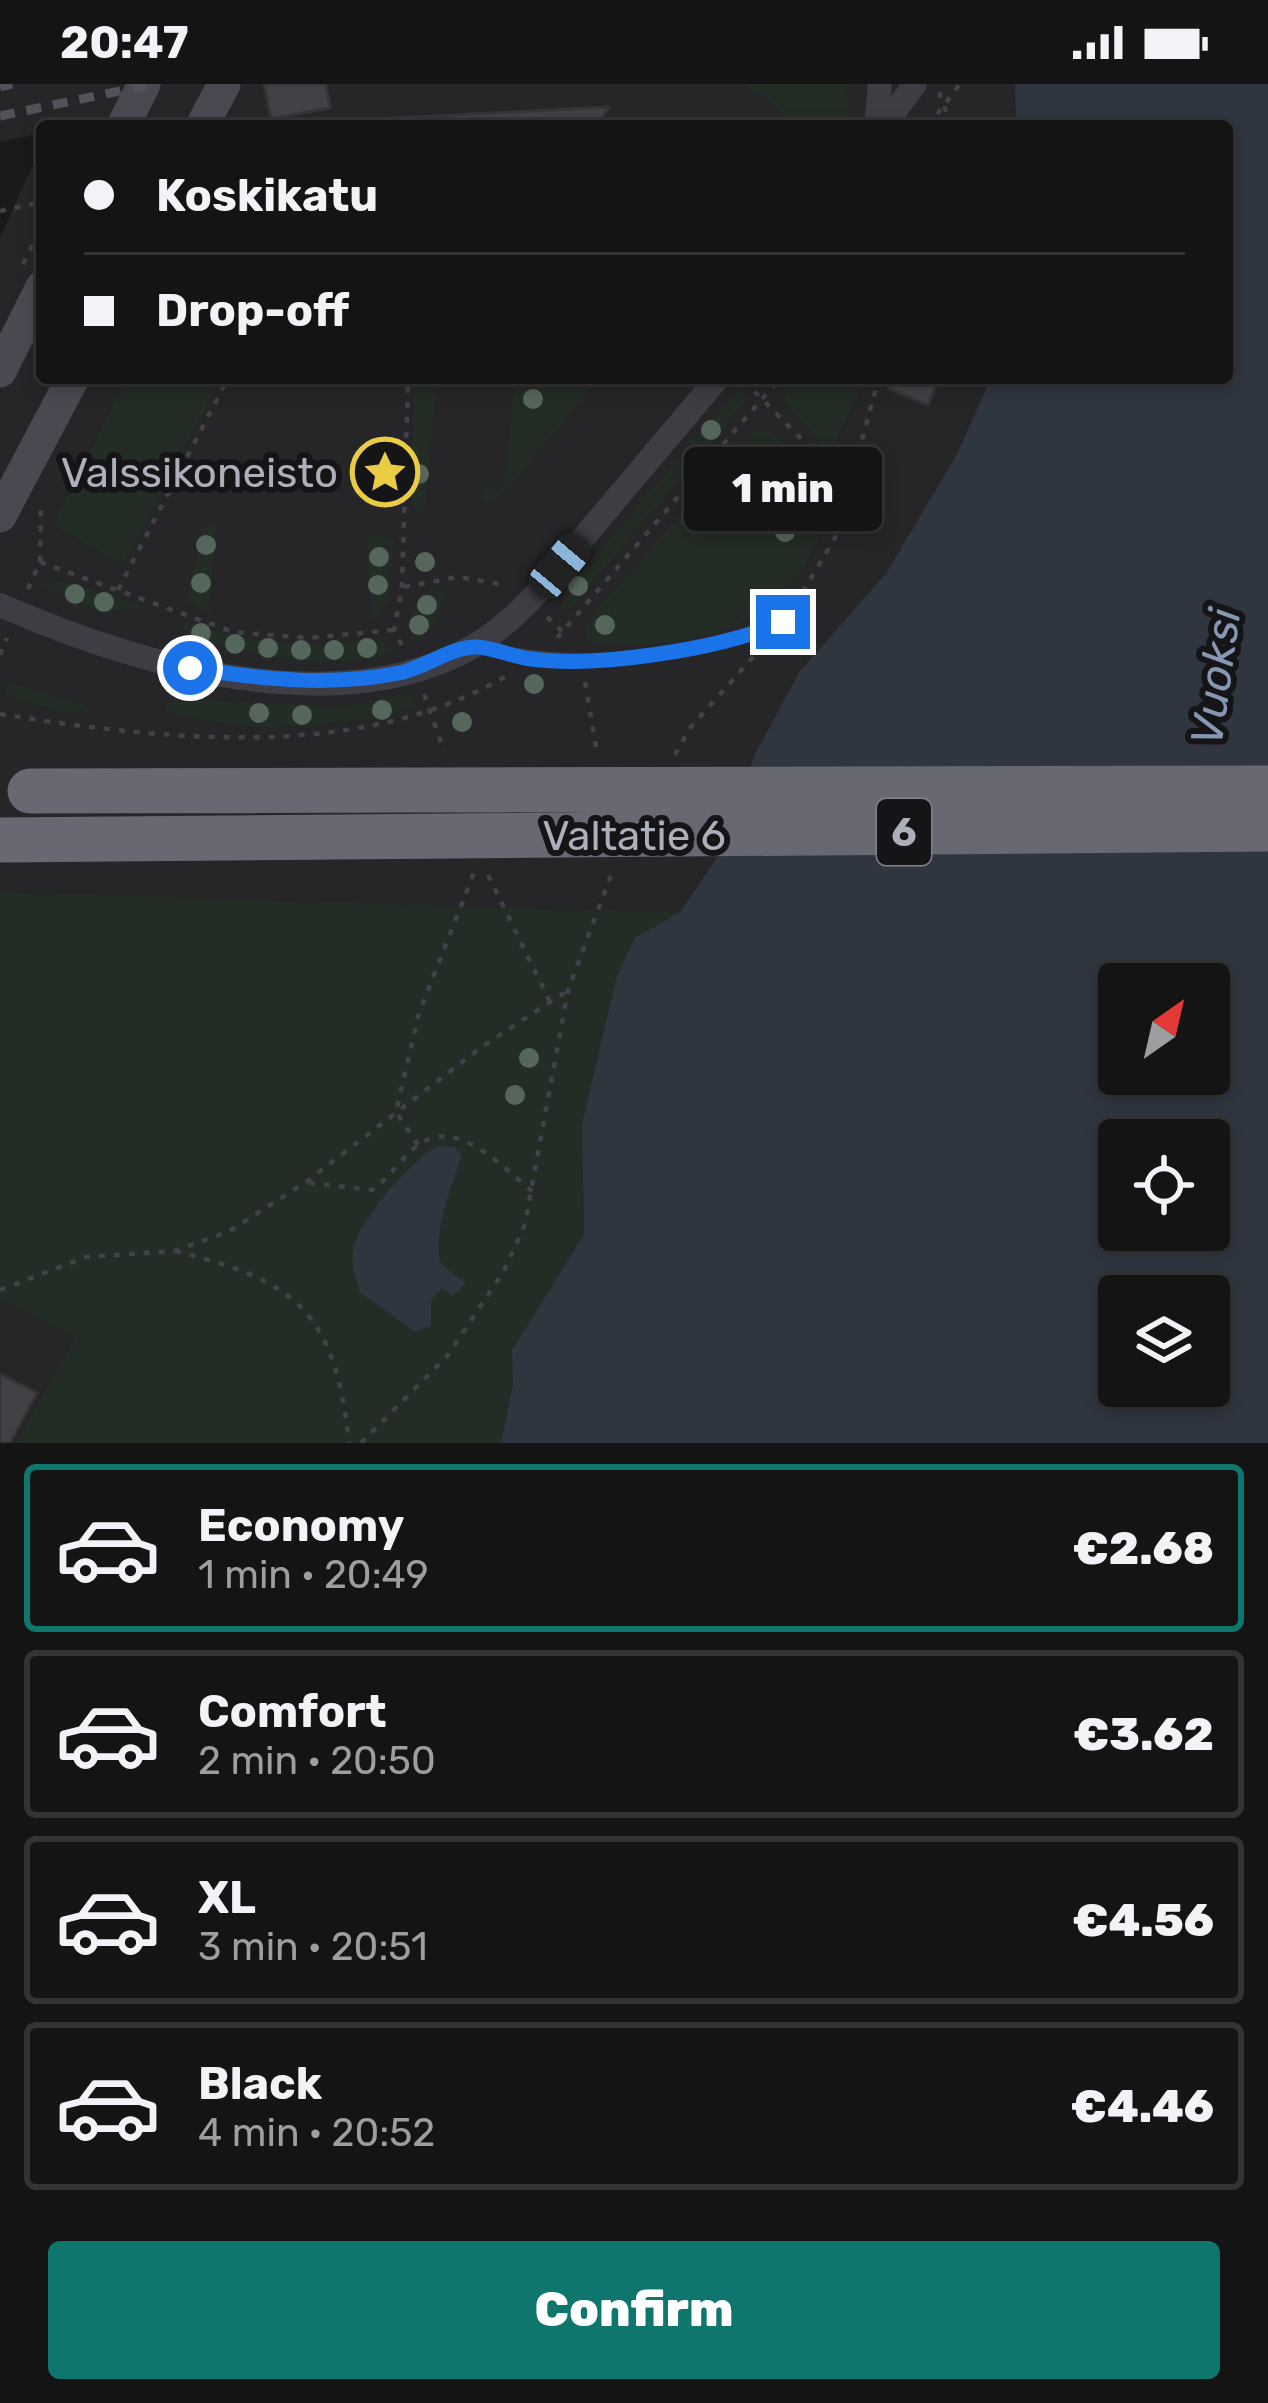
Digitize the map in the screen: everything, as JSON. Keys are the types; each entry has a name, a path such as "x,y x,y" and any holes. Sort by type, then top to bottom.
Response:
{"highway":[{"name":"Valtatie 6","path":"30,791 1268,788"},
{"name":"Valtatie 6","path":"0,840 1268,830"}],"main road":[{"path":"126,120 144,84"},
{"path":"205,120 224,84"},
{"path":"0,370 36,299"},
{"path":"8,503 70,384"}],"street":[{"path":"880,84 880,120"},
{"path":"885,120 915,84"},
{"path":"9,609 148,661 274,681 356,682 414,670 474,646 530,601 713,384"}],"lane":[{"path":"474,646 533,660 656,654 711,647 783,622"}],"path":[{"path":"932,120 960,84"},
{"path":"945,101 950,120"},
{"path":"0,211 36,203"},
{"path":"118,590 226,384"},
{"path":"408,384 402,588 394,630 444,753"},
{"path":"748,384 850,488"},
{"path":"669,767 690,728 783,622 835,538 876,384"},
{"path":"8,503 44,504 40,562 9,609"},
{"path":"40,562 233,632 309,638 394,630"},
{"path":"402,588 458,577 490,580"},
{"path":"418,1144 396,1112 419,1012 480,859 550,1002"},
{"path":"361,1443 448,1355 504,1271 534,1192 568,990 615,866"},
{"path":"0,1290 86,1257 174,1251 229,1232 306,1182 568,990"},
{"path":"306,1182 372,1190 418,1144 450,1136 469,1143 534,1192"},
{"path":"174,1251 235,1266 280,1289 321,1331 342,1376 349,1443"}],"shaded area":[{"path":"0,84 1015,84 1016,120 36,120 36,134 0,142"},
{"path":"743,84 847,84 849,120 788,120 771,102"},
{"path":"36,157 36,384 988,384 957,454 887,572 800,671 732,836 680,913 601,1052 582,1124 584,1234 540,1299 502,1418 501,1443 0,1443 0,238"},
{"path":"124,384 218,384 123,565 52,525"},
{"path":"414,384 437,384 426,503 419,515 411,501"},
{"path":"515,384 594,384 505,493 484,504 482,486 502,488"},
{"path":"788,384 863,384 830,453 785,403"},
{"path":"737,390 746,396 744,402 571,608 558,611 567,588"},
{"path":"753,431 771,432 811,474 823,497 822,528 795,580 773,603 719,632 655,644 589,644 584,629 597,610"},
{"path":"216,523 209,613 184,601 206,526"},
{"path":"367,532 395,539 388,604 372,623"},
{"path":"62,582 141,605 102,611 43,584"},
{"path":"438,587 445,592 438,615 424,635 411,641 411,611"},
{"path":"187,621 235,636 282,642 379,640 395,651 349,661 292,659 187,635 181,628"},
{"path":"11,682 82,704 89,711 58,711 9,698 3,688"},
{"path":"412,692 414,709 321,724 226,724 165,712 165,704 190,699 338,707"},
{"path":"0,892 680,913 635,938 582,1124 584,1234 512,1350 513,1384 501,1443 16,1443 75,1337 0,1298"}],"water":[{"name":"Vuoksi","path":"1015,84 1268,84 1268,1443 501,1443 513,1384 512,1350 584,1234 582,1124 617,976 635,938 680,912 732,836 754,756 800,671 887,572 957,454 988,384 1233,384 1233,120 1016,120"},
{"path":"439,1146 454,1147 462,1156 444,1211 439,1255 444,1267 466,1283 453,1296 442,1288 431,1301 431,1326 415,1332 360,1292 353,1252 366,1221 390,1190 416,1161"}],"building":[{"path":"264,84 326,84 330,108 271,119"},
{"path":"609,107 601,120 357,120"},
{"path":"891,384 937,384 928,405 889,389"},
{"path":"0,1374 37,1393 10,1443 0,1443"}],"railway":[{"path":"0,87 12,84"},
{"path":"0,116 153,84"}],"place":[{"name":"Valssikoneisto","path":"385,472"}],"route":[{"path":"190,668 274,681 356,682 414,670 474,646 533,660 656,654 711,647 783,622"}]}
